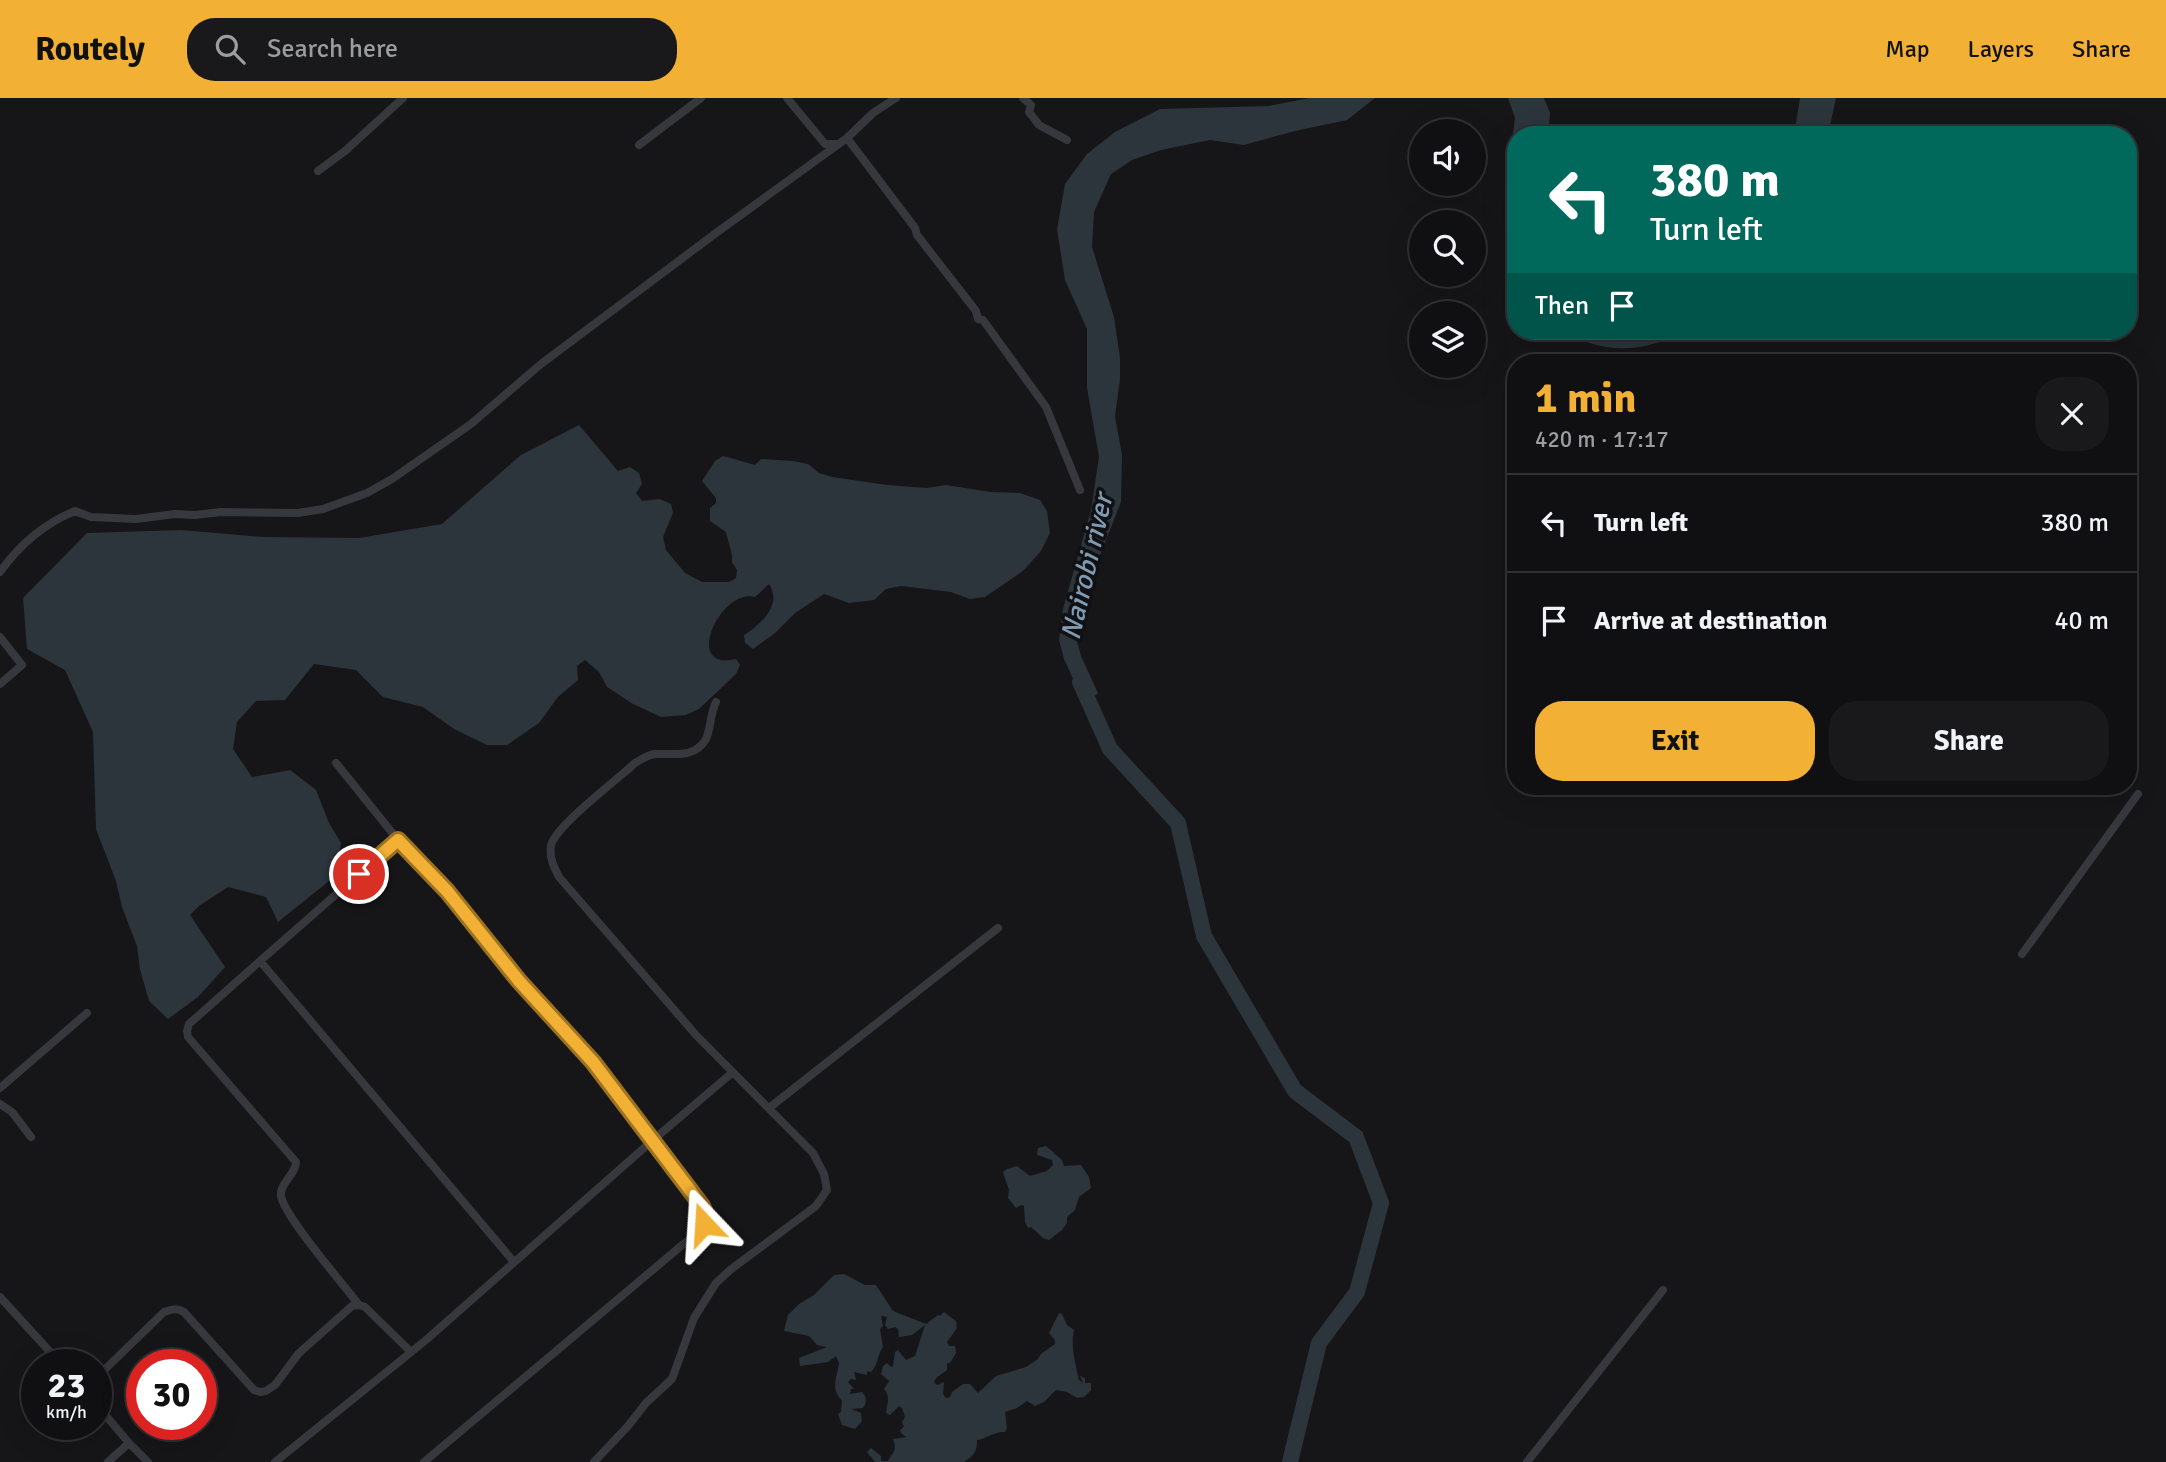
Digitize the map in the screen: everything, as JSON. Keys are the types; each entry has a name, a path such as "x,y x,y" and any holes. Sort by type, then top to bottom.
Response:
{"street":[{"path":"318,171 345,151 403,98"},
{"path":"639,145 701,98"},
{"path":"787,98 825,144 837,144"},
{"path":"0,572 12,554 32,536 75,511 91,517 136,519 221,512 298,513 323,509 367,493 392,479 471,424 541,364 847,138 873,113 896,98"},
{"path":"1024,98 1031,105 1029,113 1040,125 1067,140"},
{"path":"847,138 976,311 978,319 983,320 1046,407 1080,489"},
{"path":"0,637 22,666 0,684"},
{"path":"594,1462 646,1403 672,1379 694,1318 716,1283 816,1206 827,1190 827,1182 813,1153 696,1035 559,877 551,855 551,845 562,827 635,763 646,756 688,753 702,744 707,737 711,712 716,702"},
{"path":"336,763 398,840 447,891 519,981 593,1062 702,1206 706,1215 699,1231 424,1462"},
{"path":"2022,954 2138,794"},
{"path":"359,1305 292,1218 281,1198 281,1190 294,1171 296,1162 188,1037 187,1031 189,1024 398,840"},
{"path":"769,1108 998,928"},
{"path":"260,961 514,1262"},
{"path":"0,1088 87,1013"},
{"path":"275,1462 411,1352 733,1072"},
{"path":"0,1104 12,1112 31,1137"},
{"path":"1527,1462 1663,1290"},
{"path":"0,1297 47,1349"},
{"path":"112,1362 164,1312 178,1309 184,1312 254,1390 260,1392 275,1385 299,1353 352,1306 365,1307 411,1352"},
{"path":"112,1423 148,1462"},
{"path":"108,1462 129,1443"}],"water":[{"path":"1309,98 1375,98 1347,120 1244,145 1210,140 1161,150 1132,160 1111,174 1094,212 1092,247 1114,317 1120,358 1115,416 1122,455 1121,502 1085,593 1075,634 1081,656 1098,693 1085,705 1064,659 1059,640 1063,609 1091,510 1099,457 1087,388 1087,329 1065,280 1057,229 1065,184 1087,154 1115,132 1160,109 1269,106"},
{"path":"1508,98 1544,98 1550,113 1549,126 1514,126 1515,118"},
{"path":"1800,98 1836,98 1830,126 1795,126"},
{"path":"1581,340 1665,340 1624,348"},
{"path":"579,425 618,471 630,467 639,473 642,484 636,493 642,501 660,499 671,504 673,513 663,537 666,550 685,573 702,582 729,582 736,578 737,570 732,562 726,532 710,521 710,508 716,503 716,498 702,481 715,461 723,456 755,465 761,459 793,461 808,464 819,473 832,477 887,485 927,488 946,485 991,492 1020,493 1040,500 1047,511 1050,533 1041,551 1023,571 985,597 970,599 951,592 901,586 886,589 874,600 849,603 824,594 795,613 775,633 753,649 745,643 744,635 768,614 773,599 769,584 755,597 742,598 719,616 709,643 711,654 720,660 736,659 740,665 736,674 699,709 686,715 661,717 633,704 607,687 599,672 585,660 577,666 578,680 558,697 539,723 507,745 487,745 454,729 423,707 383,697 356,670 314,664 285,700 256,701 237,722 233,749 252,777 290,770 316,790 329,823 341,843 338,863 329,881 278,922 266,897 228,887 199,906 190,915 225,967 198,997 168,1019 149,1001 137,946 96,829 93,732 65,670 27,649 23,598 87,533 181,530 262,537 359,538 442,524 521,455"},
{"path":"1046,1146 1062,1160 1064,1166 1081,1165 1089,1177 1091,1188 1079,1197 1075,1210 1067,1217 1067,1223 1062,1230 1049,1240 1031,1227 1028,1228 1024,1206 1016,1208 1008,1198 1009,1190 1003,1172 1017,1166 1030,1176 1047,1171 1053,1165 1052,1160 1037,1155 1038,1148"},
{"path":"844,1274 865,1285 876,1285 893,1311 926,1324 944,1312 956,1321 957,1328 947,1342 949,1346 955,1346 956,1353 950,1363 947,1363 947,1370 936,1378 934,1383 938,1385 944,1382 943,1394 946,1398 963,1384 970,1384 978,1393 996,1376 1026,1367 1038,1359 1055,1344 1049,1333 1059,1313 1074,1330 1073,1349 1079,1380 1083,1383 1080,1376 1085,1378 1085,1383 1091,1383 1091,1390 1084,1397 1077,1398 1056,1390 1044,1402 1035,1406 1027,1401 1005,1412 1005,1432 977,1440 974,1453 964,1462 875,1462 867,1452 871,1448 881,1456 881,1461 888,1461 895,1449 893,1439 906,1437 900,1430 904,1427 902,1422 905,1417 902,1408 899,1406 890,1415 886,1413 888,1398 884,1389 889,1381 881,1374 883,1366 887,1363 893,1366 895,1352 898,1350 906,1360 915,1356 925,1325 912,1335 899,1337 898,1329 888,1329 885,1325 887,1317 881,1316 883,1347 875,1366 871,1372 867,1371 867,1375 854,1372 856,1380 851,1379 848,1382 854,1389 851,1389 850,1394 862,1392 866,1398 863,1408 851,1409 861,1413 862,1421 855,1429 842,1425 838,1414 841,1412 842,1401 835,1387 839,1363 836,1356 828,1362 800,1366 799,1358 827,1347 817,1345 809,1336 784,1331 788,1315 799,1304 814,1295 834,1275"}],"waterway":[{"name":"Nairobi river","path":"1080,682 1110,749 1178,823 1204,936 1295,1091 1356,1137 1381,1203 1357,1292 1319,1343 1290,1462"}],"route":[{"path":"359,874 398,840 447,891 519,981 593,1062 702,1206 706,1215 704,1224"}]}
